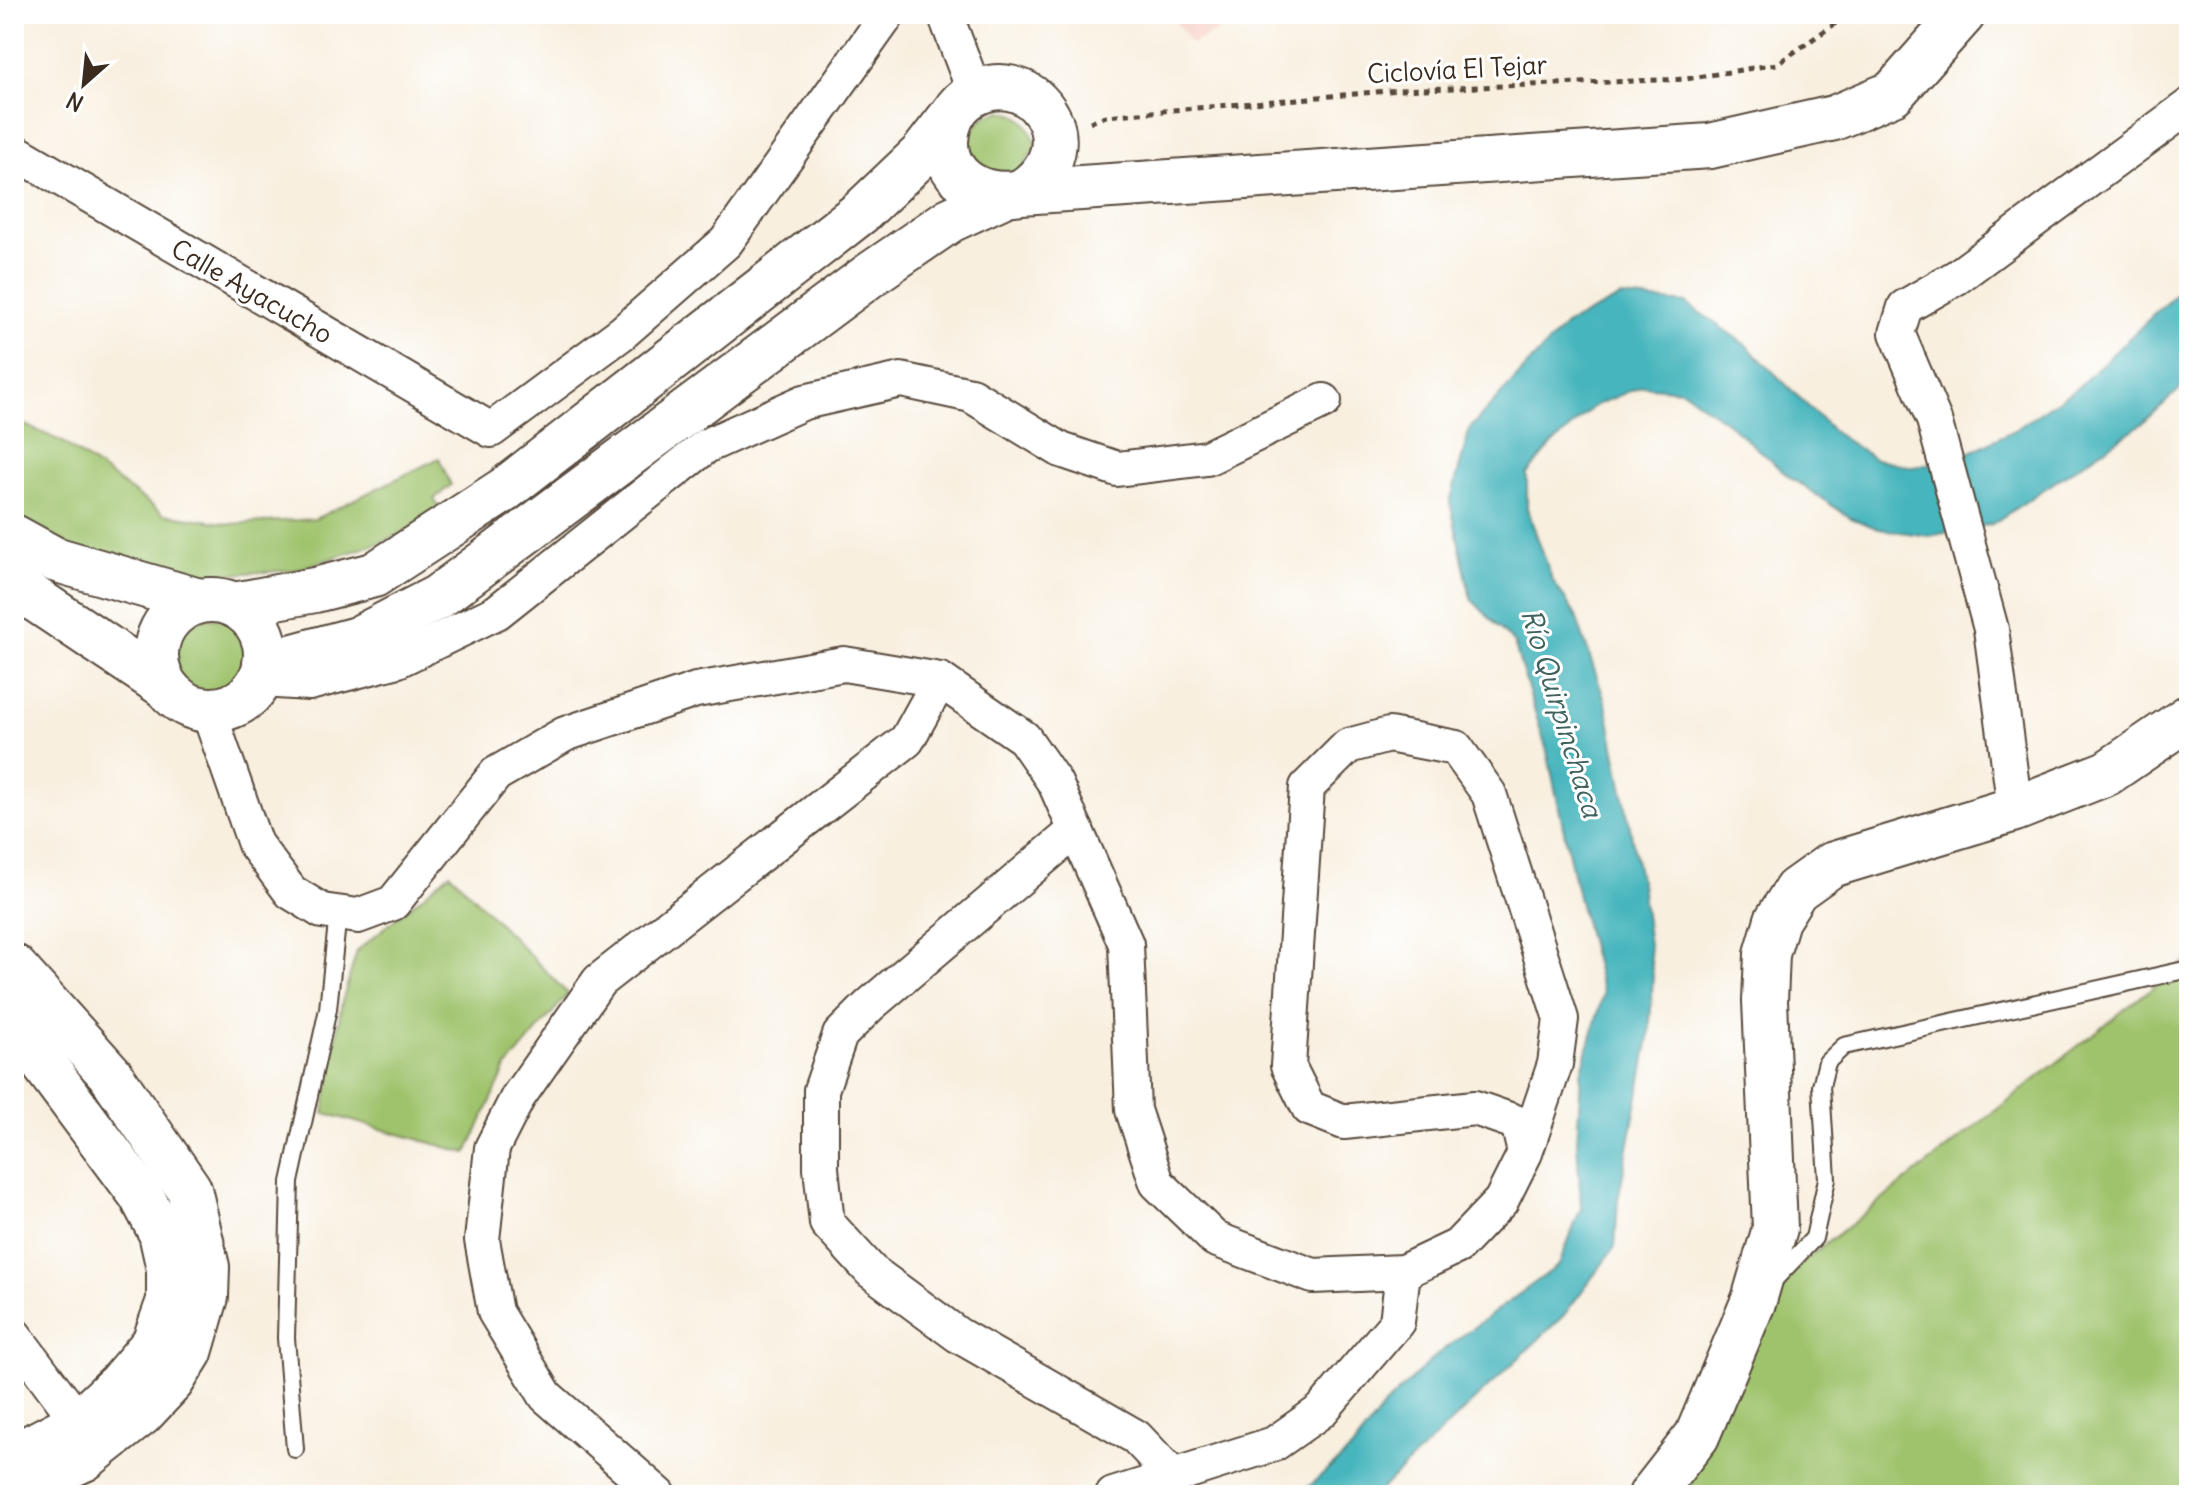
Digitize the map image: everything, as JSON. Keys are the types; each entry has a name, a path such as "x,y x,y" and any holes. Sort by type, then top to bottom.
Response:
{"main road":[{"path":"964,104 947,130 946,147 950,162 959,176 972,188 988,194 1710,146 1834,118 1893,93 1963,14"},
{"path":"165,686 158,670 156,652 159,634 168,619 182,607 315,590 374,575 504,490 861,212 922,154 964,104 992,87 1009,88 1026,94 1040,104 1054,135 1053,153 1047,169 1036,182 950,220 870,275 438,597 357,639 263,672"},
{"path":"14,537 54,559 217,603 249,615 260,629 265,646 263,672 251,692 238,703 224,709 191,707 165,686 14,585"},
{"path":"1651,1495 1697,1436 1754,1300 1775,1228 1765,1001 1767,954 1777,920 1796,890 1831,865 2015,809 2107,773 2189,717"},
{"path":"14,967 110,1074 189,1189 207,1267 206,1297 190,1352 172,1381 141,1414 84,1459 14,1490"},
{"path":"14,1024 141,1195 161,1233 169,1269 169,1301 154,1343 119,1384 79,1422 14,1456"}],"street":[{"name":"Calle Ayacucho","path":"14,151 491,430 622,333 726,242 888,14"},
{"path":"945,14 964,104"},
{"path":"2015,809 1991,629 1934,420 1897,333 1905,307 1957,277 2189,106"},
{"path":"263,672 309,683 398,660 497,612 706,446 804,402 901,380 971,395 1061,450 1117,469 1207,458 1324,401"},
{"path":"208,710 255,844 291,892 322,911 358,916 393,903 496,774 565,734 696,690 844,664 940,680 1024,738 1055,783 1126,944 1133,1110 1157,1183 1215,1239 1313,1276 1403,1272 1458,1246 1501,1201 1525,1153 1555,1064 1561,1019 1489,794 1456,748 1389,735 1348,746 1307,787 1288,1066 1309,1108 1344,1122 1475,1108 1518,1123 1525,1153"},
{"path":"659,1495 546,1396 495,1312 482,1240 492,1148 518,1097 599,981 907,740 940,680"},
{"path":"1076,830 870,1005 840,1035 821,1090 821,1168 827,1223 871,1271 958,1335 1136,1437 1173,1476"},
{"path":"1113,1495 1274,1444 1321,1411 1397,1322 1403,1272"},
{"path":"14,1335 79,1422"}],"lane":[{"path":"295,1449 286,1338 290,1182 328,1009 338,913"},
{"path":"1754,1300 1814,1238 1827,1179 1821,1086 1827,1062 1844,1046 2189,969"}],"path":[{"name":"Ciclovía El Tejar","path":"1054,135 1106,116 1136,113 1399,90 1686,79 1777,64 1849,14"}],"shaded area":[{"path":"1171,14 1254,14 1191,44"}],"green space":[{"path":"1002,111 1016,115 1025,122 1036,146 1020,172 989,174 973,159 970,142 979,121"},
{"path":"14,420 63,442 164,514 230,524 315,519 439,458 451,485 434,499 442,514 382,542 295,570 170,578 77,553 14,521"},
{"path":"205,618 219,618 233,624 244,635 250,656 247,671 239,683 219,694 205,694 191,688 180,677 174,663 174,649 180,635 191,624"},
{"path":"450,873 568,994 506,1068 467,1153 324,1113 342,1002 357,951"},
{"path":"2189,959 2189,1495 1630,1495 1754,1300"}],"water":[{"name":"Río Quirpinchaca","path":"2189,281 2189,381 2143,423 1992,524 1929,536 1879,529 1851,518 1788,476 1729,424 1682,390 1642,386 1594,406 1550,447 1527,474 1527,508 1552,579 1576,616 1606,704 1641,884 1653,976 1649,1038 1618,1200 1615,1247 1564,1315 1375,1495 1292,1495 1313,1483 1351,1450 1386,1404 1440,1352 1559,1265 1581,1208 1577,1142 1581,1074 1603,994 1578,897 1547,751 1514,643 1471,599 1450,502 1470,428 1565,325 1621,297 1686,303 1746,345 1835,433 1875,459 1913,467 1963,456 2016,429 2078,387"}]}
